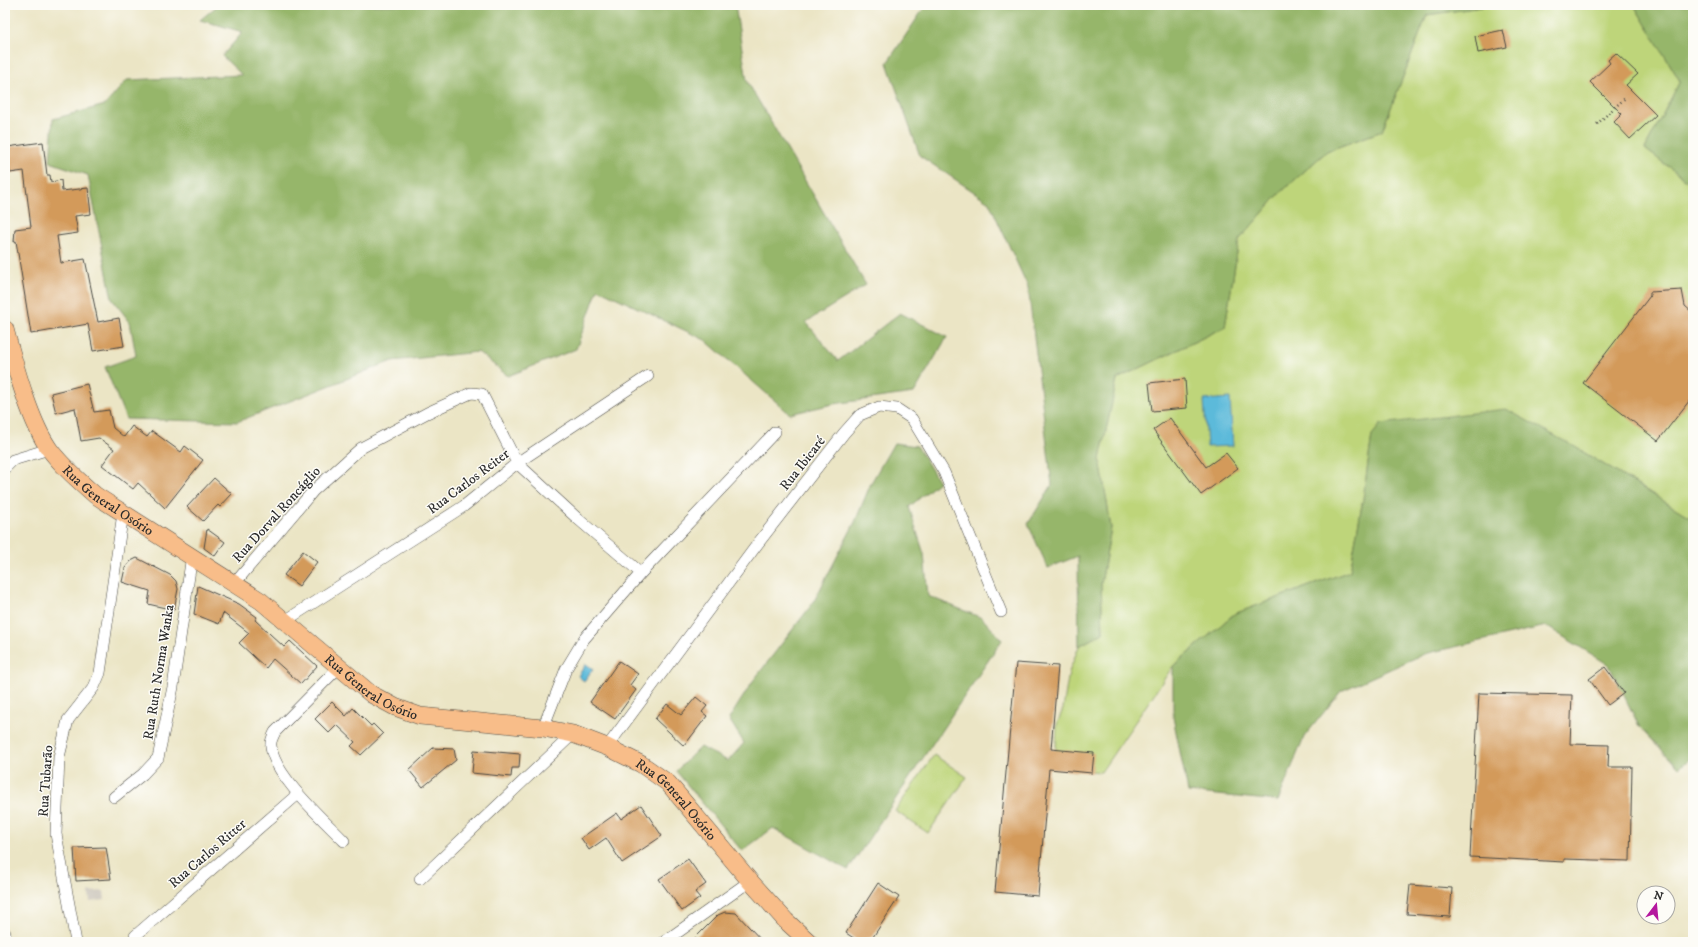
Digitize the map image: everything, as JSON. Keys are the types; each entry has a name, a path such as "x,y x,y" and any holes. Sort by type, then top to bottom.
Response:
{"main road":[{"name":"Rua General Osório","path":"5,329 24,391 36,423 49,449 71,474 96,495 235,583 285,621 371,694 395,707 420,716 543,728 573,734 607,747 641,764 668,783 750,881 786,921 809,942"}],"street":[{"name":"Rua Carlos Reiter","path":"285,621 464,506 517,463 648,376"},
{"name":"Rua Dorval Roncáglio","path":"235,583 313,491 361,448 427,413 471,393 482,394 517,463"},
{"name":"Rua Ibicaré","path":"607,747 844,432 860,415 879,407 896,409 912,419 944,472 1001,612"},
{"path":"543,728 566,669 584,639 641,573 775,432"},
{"path":"5,468 13,460 49,449"},
{"path":"517,463 578,519 641,573"},
{"name":"Rua Tubarão","path":"76,942 56,834 59,757 68,720 94,687 100,673 123,513"},
{"name":"Rua Ruth Norma Wanka","path":"114,797 143,774 158,758 173,687 192,555"},
{"path":"339,667 275,732 270,745 273,758 298,794 344,841"},
{"path":"420,879 573,734"},
{"name":"Rua Carlos Ritter","path":"136,936 298,794"},
{"path":"664,942 750,881"},
{"path":"5,933 7,942"}],"path":[{"path":"1597,124 1625,98"}],"shaded area":[{"path":"104,891 105,900 90,902 89,892"}],"green space":[{"path":"218,5 735,5 747,81 866,285 806,322 838,361 900,313 947,337 914,393 833,404 790,414 705,340 598,289 576,349 508,376 478,352 392,361 237,422 126,419 105,367 136,356 130,322 112,299 88,175 50,162 53,119 105,105 127,80 242,75 222,56 243,32 200,20"},
{"path":"926,5 1494,5 1427,15 1382,131 1327,151 1279,194 1239,240 1225,327 1117,379 1100,459 1111,528 1101,584 1103,633 1079,646 1078,556 1048,568 1028,524 1052,485 1028,287 989,202 920,156 887,63"},
{"path":"1494,5 1634,5 1680,81 1645,149 1693,185 1693,519 1575,447 1372,435 1363,499 1350,571 1234,614 1173,666 1101,772 1055,768 1057,724 1063,709 1069,672 1079,646 1103,633 1101,584 1111,528 1100,459 1117,379 1225,327 1239,240 1279,194 1327,151 1382,131 1427,15"},
{"path":"1634,5 1693,5 1693,185 1645,149 1680,81"},
{"path":"1506,409 1575,447 1693,519 1693,756 1679,768 1639,726 1609,665 1546,626 1424,654 1341,691 1304,737 1278,801 1188,792 1173,717 1173,666 1234,614 1350,571 1363,499 1372,435 1381,424"},
{"path":"894,443 917,446 939,482 909,507 924,554 928,596 982,618 1002,640 848,870 773,828 742,851 676,771 700,747 728,761 744,743 729,719 753,681 813,603 855,522 871,483"},
{"path":"934,755 967,777 928,833 895,811"}],"water":[{"path":"1230,398 1233,446 1207,447 1204,400"},
{"path":"586,664 593,669 584,681 578,676"}],"building":[{"path":"1503,30 1507,47 1478,53 1475,36"},
{"path":"1616,53 1638,74 1626,85 1656,115 1630,139 1614,122 1622,114 1590,82 1610,63 1608,60"},
{"path":"43,142 47,175 50,175 51,182 61,180 62,191 88,188 91,214 75,216 78,233 57,236 61,263 85,259 98,322 119,318 124,346 93,351 88,324 31,334 16,241 14,242 15,229 31,227 24,171 10,173 7,147"},
{"path":"1682,290 1685,306 1693,313 1693,396 1658,441 1583,383 1650,296 1650,292"},
{"path":"1185,379 1187,408 1152,411 1149,383"},
{"path":"87,384 94,412 109,410 113,428 124,437 132,426 147,437 152,431 181,452 185,446 203,460 165,508 138,483 133,489 102,465 114,449 99,438 81,441 75,408 56,413 51,393"},
{"path":"1170,418 1206,467 1226,453 1238,468 1201,495 1153,430"},
{"path":"214,478 232,494 220,507 218,505 203,521 187,507"},
{"path":"207,529 225,542 215,556 204,548"},
{"path":"303,551 317,562 299,586 284,575"},
{"path":"137,558 170,575 176,581 178,589 174,610 148,604 150,591 122,582 125,568 131,561"},
{"path":"198,586 239,604 257,617 255,620 284,647 290,641 317,666 301,684 273,659 266,668 239,643 249,633 223,613 219,624 194,614"},
{"path":"619,661 638,674 630,685 636,690 615,719 590,702"},
{"path":"1016,663 1058,666 1051,749 1094,753 1092,773 1049,769 1038,896 995,892"},
{"path":"1605,667 1624,693 1608,705 1589,679"},
{"path":"1479,693 1572,695 1570,744 1609,745 1608,767 1632,767 1630,861 1564,859 1564,862 1470,857"},
{"path":"696,697 707,706 702,712 707,716 684,746 655,719 667,704 681,715"},
{"path":"332,702 346,716 353,708 371,726 373,724 383,734 361,755 351,746 355,742 337,725 329,733 315,719"},
{"path":"433,748 454,749 456,760 423,787 409,770"},
{"path":"474,750 520,754 519,768 512,768 511,777 472,773"},
{"path":"641,805 662,836 622,863 606,838 589,850 581,838 617,813 621,819"},
{"path":"106,847 111,879 76,881 74,848"},
{"path":"688,859 706,884 695,892 700,898 682,911 659,879"},
{"path":"878,883 899,897 873,937 858,941 846,933"},
{"path":"1410,885 1452,888 1450,917 1407,914"},
{"path":"725,912 736,913 763,942 691,942 718,915"}]}
